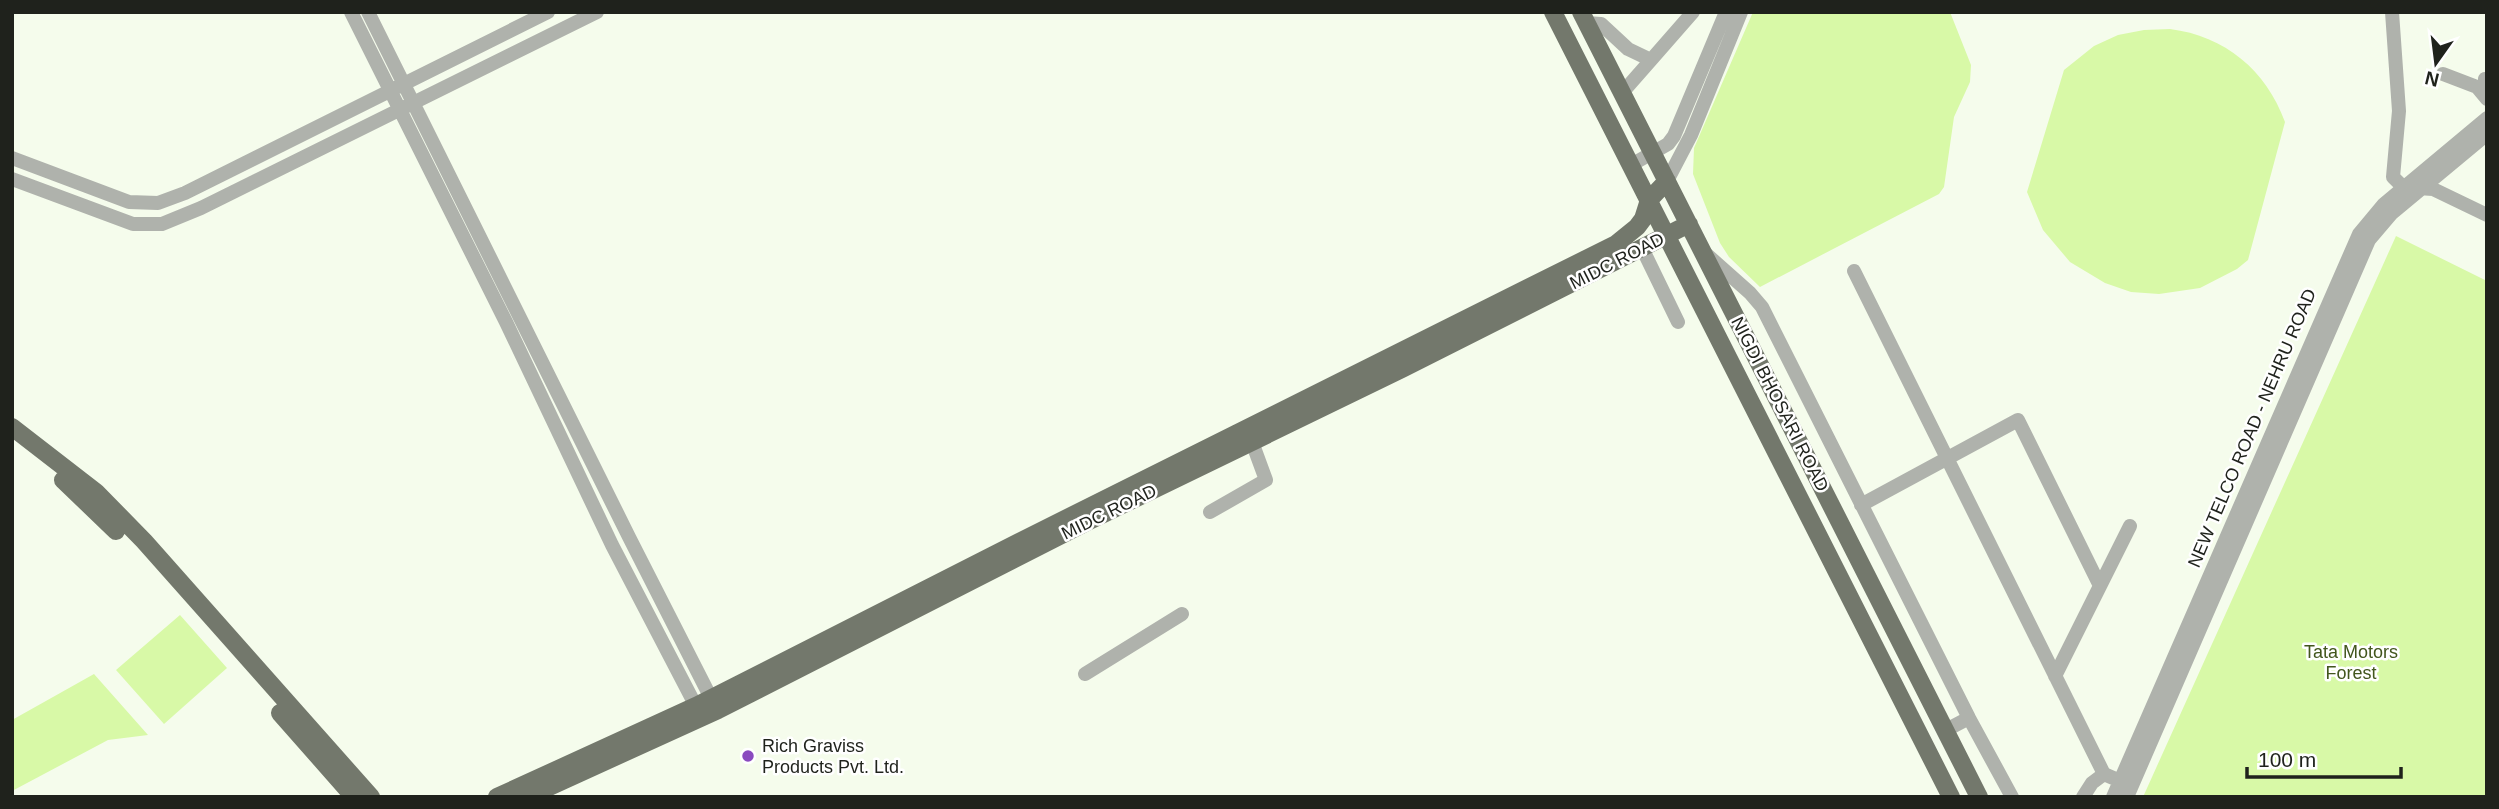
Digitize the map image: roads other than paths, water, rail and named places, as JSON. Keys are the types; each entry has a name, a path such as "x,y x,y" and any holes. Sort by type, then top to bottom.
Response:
{"main road":[{"name":"NIGDI BHOSARI ROAD","path":"1553,12 1951,797"},
{"name":"NIGDI BHOSARI ROAD","path":"1590,18 1622,93 1979,797"},
{"path":"527,797 1168,475 1334,387 1616,244 1637,227 1643,219 1649,200 1667,181"},
{"name":"MIDC ROAD","path":"1168,475 1252,442 1689,224"},
{"path":"12,427 96,492 144,541 371,797"},
{"path":"12,441 87,500 129,543 354,797"},
{"path":"497,797 707,708"}],"street":[{"path":"351,12 506,322 612,545 707,708"},
{"path":"368,12 629,537 707,708"},
{"path":"12,158 129,202 158,203 176,197 405,85 548,12"},
{"path":"12,179 133,224 162,224 597,12"},
{"path":"1622,93 1693,12"},
{"path":"1631,165 1668,144 1674,136 1726,12"},
{"path":"1667,181 1691,135 1741,12"},
{"path":"2392,12 2399,111 2393,173 2396,181 2403,187 2433,189 2487,215"},
{"path":"1590,18 1628,49 1651,60"},
{"path":"2443,74 2484,81 2487,99"},
{"name":"NEW TELCO ROAD - NEHRU ROAD","path":"2113,797 2126,788 2353,246 2369,219 2403,187 2487,118"},
{"name":"NEW TELCO ROAD - NEHRU ROAD","path":"2216,574 2369,240 2385,220 2419,189 2487,134"},
{"path":"176,197 184,215"},
{"path":"1642,248 1678,322"},
{"path":"1702,250 1762,307 1969,718 2012,797"},
{"path":"1854,271 2104,774 2126,788"},
{"path":"1861,505 2018,420 2100,586"},
{"path":"1210,512 1266,480 1252,442"},
{"path":"2055,676 2130,526"},
{"path":"1085,674 1182,614"},
{"path":"1946,730 1969,718"},
{"path":"2083,797 2092,783 2104,774"}],"place":[{"name":"Rich Graviss Products Pvt. Ltd.","path":"748,756"}],"park label":[{"name":"Tata Motors Forest","path":"2351,662"}]}
